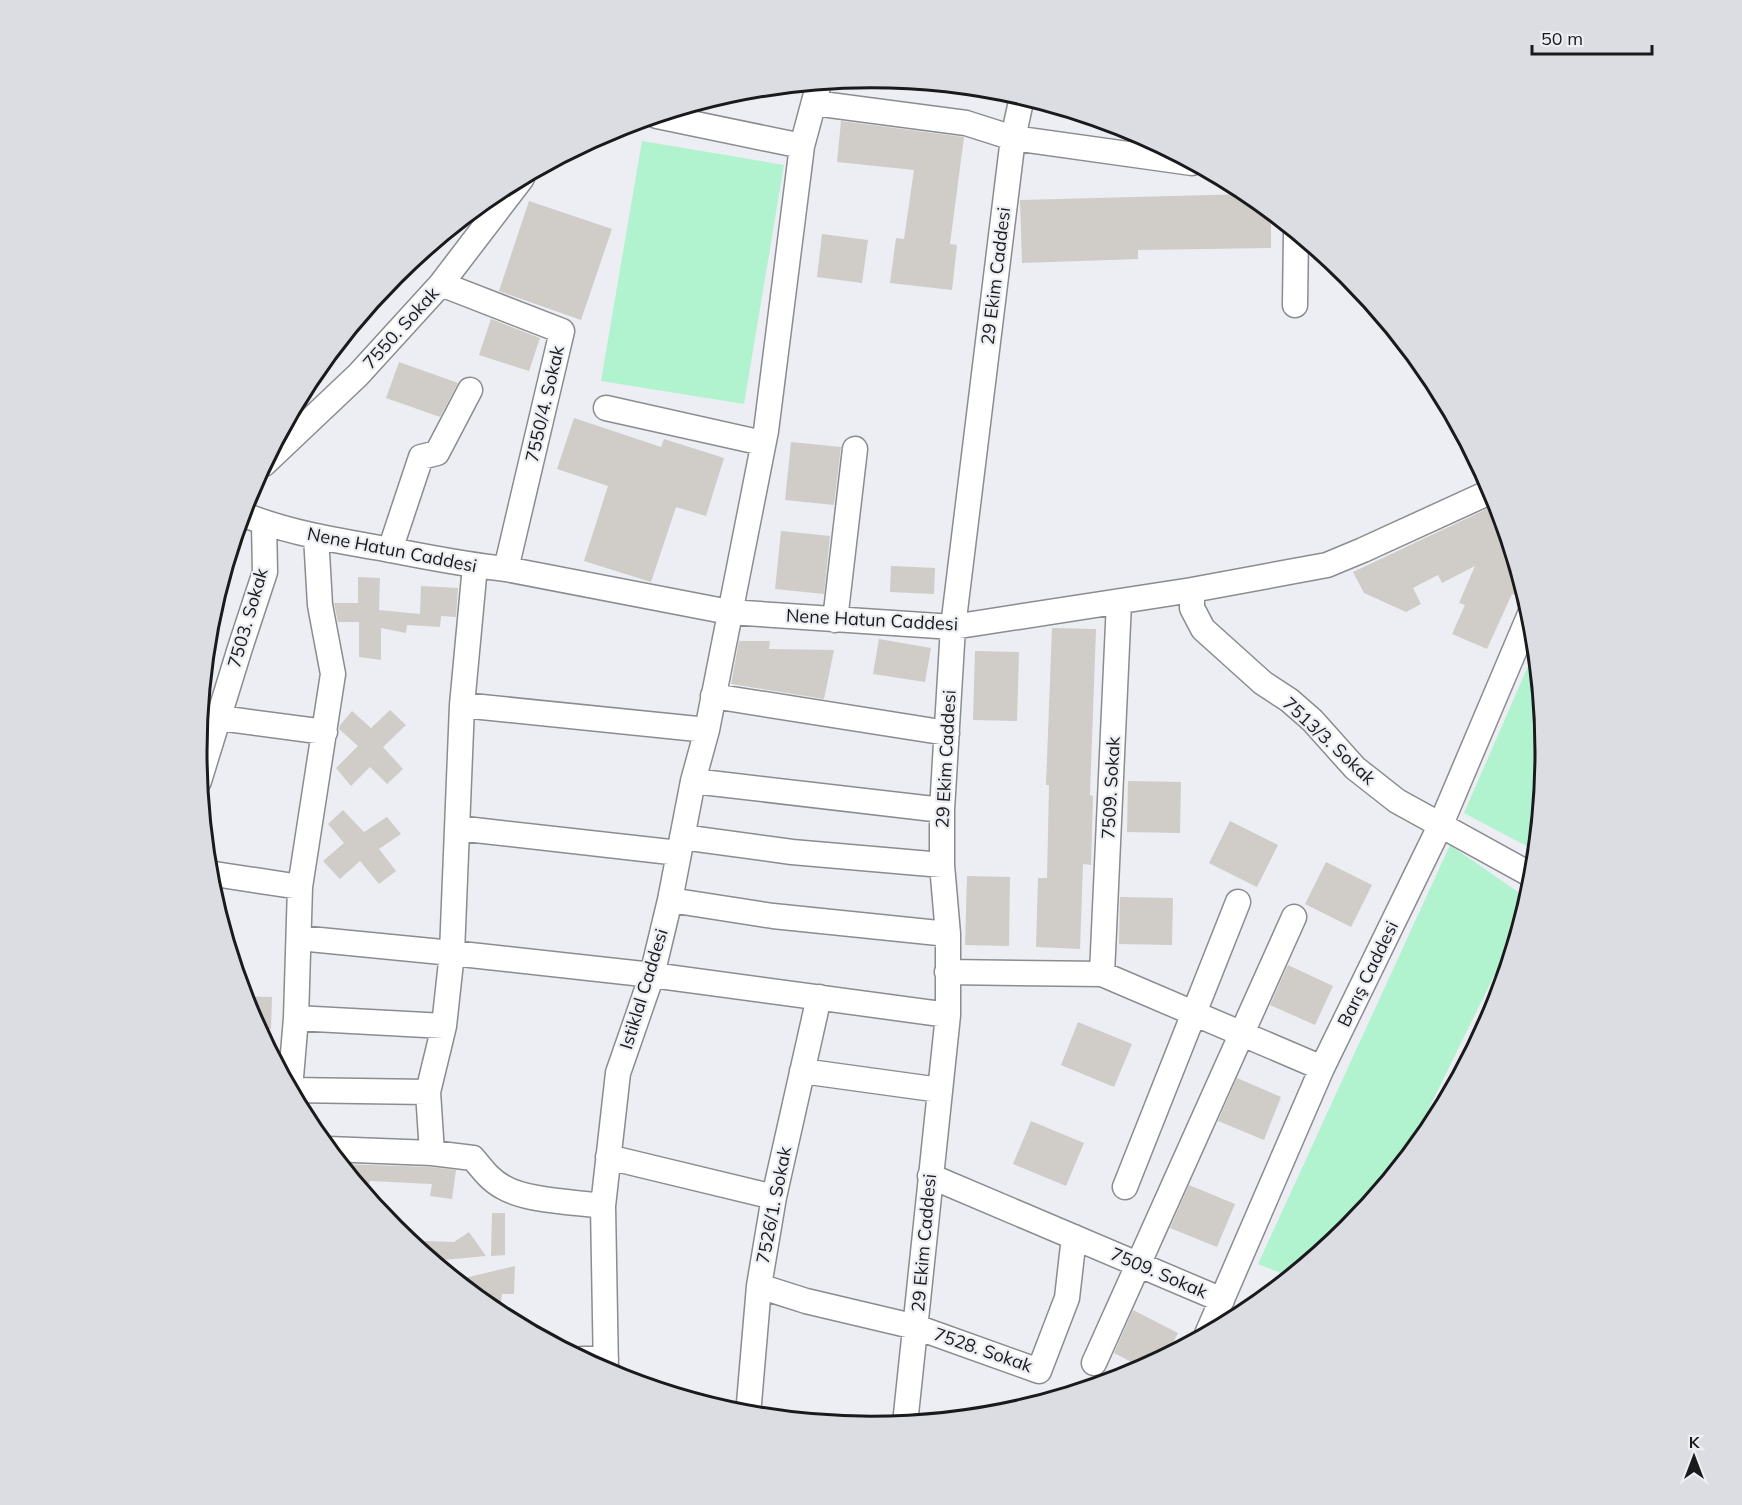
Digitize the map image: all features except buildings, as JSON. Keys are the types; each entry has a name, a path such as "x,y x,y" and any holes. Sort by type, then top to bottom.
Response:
{"street":[{"path":"817,93 966,123 1013,138 1171,160"},
{"name":"Istiklal Caddesi","path":"598,1358 603,1206 618,1073 652,975 670,900 693,781 707,730 763,443 802,146 817,93"},
{"name":"29 Ekim Caddesi","path":"906,1415 948,1015 948,934 942,865 942,810 952,627 1013,138 1020,106"},
{"path":"673,119 802,146"},
{"name":"7550. Sokak","path":"281,448 358,375 441,284 508,196"},
{"path":"1295,305 1296,243"},
{"name":"7550/4. Sokak","path":"441,284 562,331 506,569"},
{"path":"390,550 421,458 436,453 470,390"},
{"path":"606,408 763,443"},
{"path":"835,620 855,450"},
{"name":"Nene Hatun Caddesi","path":"250,517 316,536 475,566 506,569 729,612 952,627 1192,590 1327,565 1481,491"},
{"name":"7503. Sokak","path":"207,757 265,572 264,523"},
{"path":"291,1075 296,1018 300,887 333,674 320,605 316,536"},
{"path":"432,1153 428,1092 444,1026 452,953 462,705 475,566"},
{"name":"7513/3. Sokak","path":"1192,590 1192,608 1203,629 1263,683 1290,700 1312,720 1354,768 1397,801 1524,871"},
{"name":"7509. Sokak","path":"1102,974 1119,602"},
{"name":"Barış Caddesi","path":"1212,1322 1322,1068 1441,824 1523,630"},
{"path":"712,696 946,733"},
{"path":"462,705 707,730"},
{"path":"220,718 325,732"},
{"path":"693,781 942,810"},
{"path":"457,828 942,865"},
{"path":"219,875 300,887"},
{"path":"670,900 773,916 948,934"},
{"path":"1125,1187 1238,902"},
{"path":"1094,1363 1240,1033 1294,917"},
{"path":"299,938 652,975 948,1015"},
{"path":"947,972 1102,974 1322,1068"},
{"name":"7526/1. Sokak","path":"749,1405 759,1286 774,1197 819,997"},
{"path":"296,1018 444,1026"},
{"path":"802,1071 940,1090"},
{"path":"300,1090 428,1092"},
{"path":"339,1149 432,1153 473,1158 490,1178 503,1188 520,1195 603,1206"},
{"path":"608,1157 774,1197"},
{"name":"7509. Sokak","path":"930,1176 1222,1300"},
{"name":"7528. Sokak","path":"759,1286 806,1302 916,1327 1039,1371 1067,1298 1074,1237"}],"green space":[{"path":"642,141 784,165 744,404 601,381"},
{"path":"1529,664 1534,709 1535,752 1534,796 1528,847 1464,813"},
{"path":"1450,845 1519,893 1502,961 1422,1123 1398,1157 1341,1222 1282,1273 1258,1264"}]}
